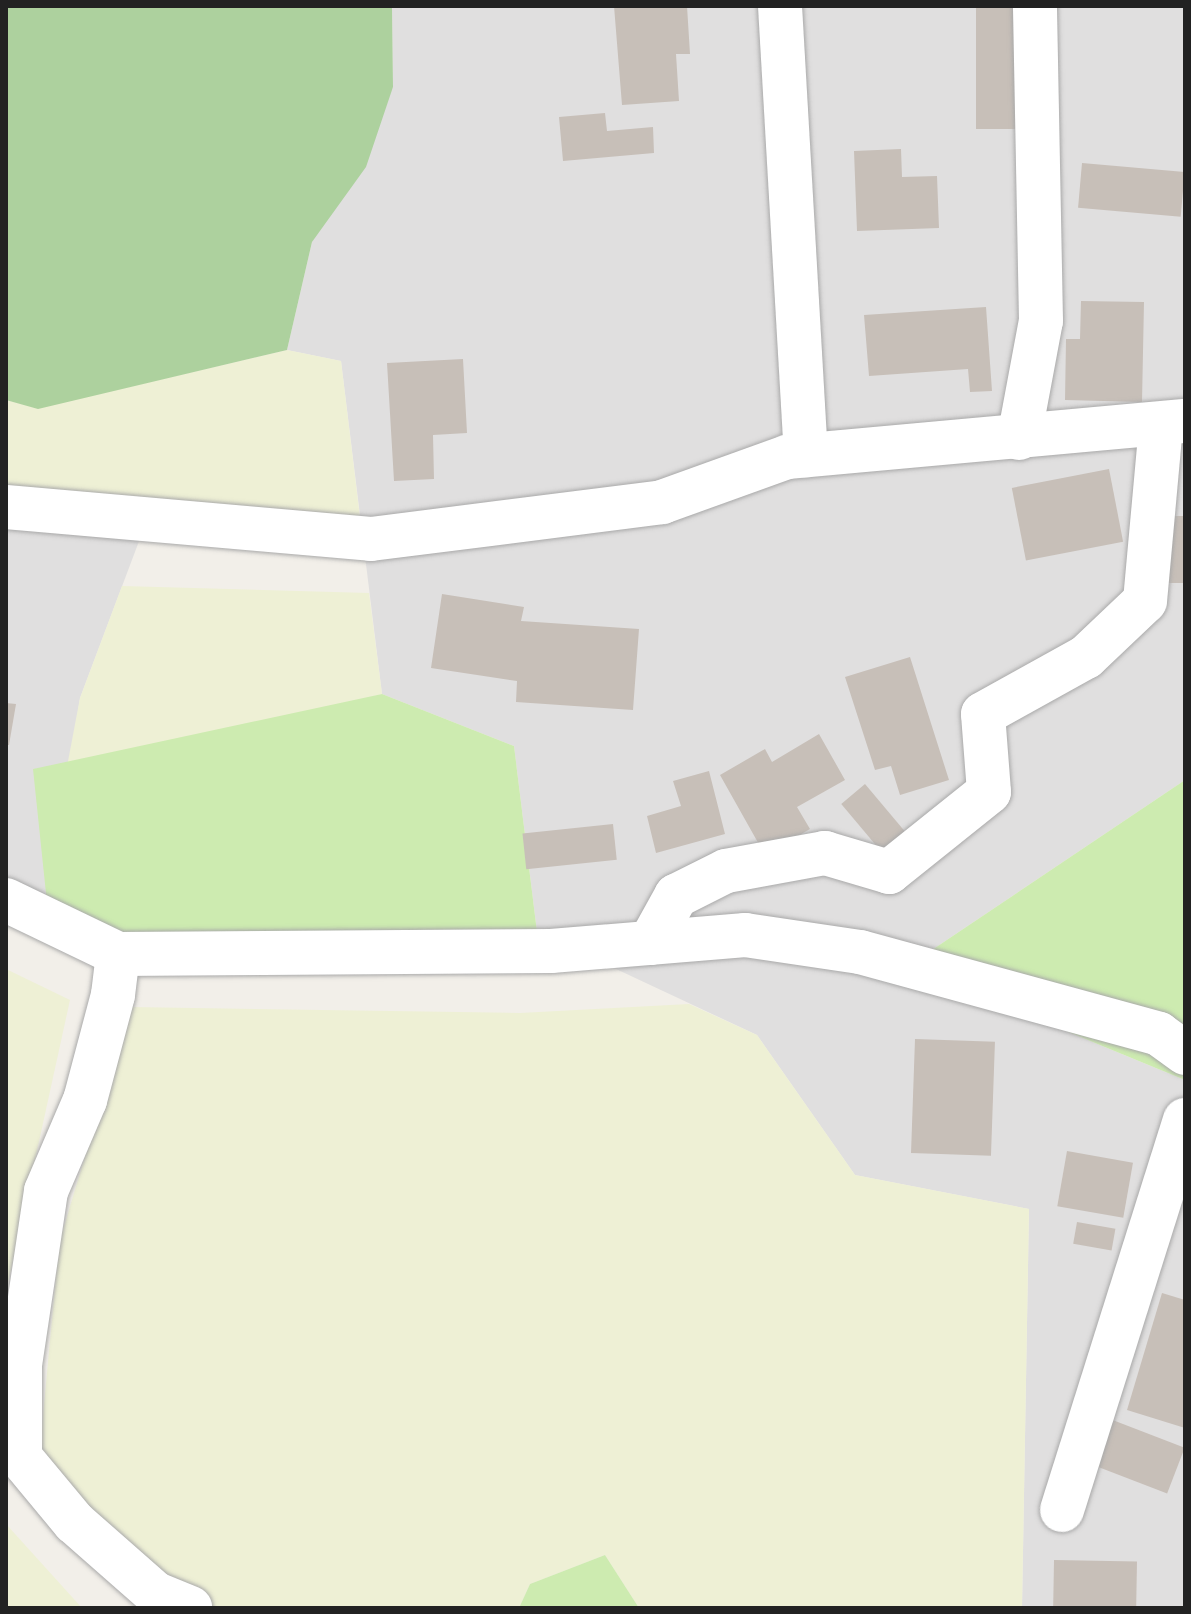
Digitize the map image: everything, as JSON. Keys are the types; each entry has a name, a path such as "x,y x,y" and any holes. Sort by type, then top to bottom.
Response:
{"street":[{"path":"780,6 806,455"},
{"path":"1019,438 1041,321 1035,6"},
{"path":"6,507 371,539 662,502 787,457 1173,423 1145,601 1086,657 983,714 989,792 889,872 825,853 726,871 676,896 650,943"},
{"path":"6,900 118,954 551,951 745,935 860,952 1159,1034 1185,1053"},
{"path":"118,954 113,995 85,1100 46,1191 20,1366 20,1457 74,1522 156,1594 190,1608"},
{"path":"1062,1510 1185,1120"}],"shaded area":[{"path":"392,6 1185,6 1185,780 908,966 1185,1080 1185,1608 1022,1608 1029,1209 855,1175 757,1035 537,932 514,746 382,694 341,361 287,350 312,242 393,87"},
{"path":"6,491 150,512 80,698 47,903 6,901"}],"green space":[{"path":"6,6 392,6 393,87 366,167 312,242 287,350 38,409 6,400"},
{"path":"287,350 341,361 362,534 6,491 6,400 38,408"},
{"path":"122,586 369,593 382,694 66,772 80,698"},
{"path":"382,694 514,746 537,932 125,950 47,903 33,769"},
{"path":"1185,780 1185,1080 908,966"},
{"path":"6,969 70,1000 6,1292"},
{"path":"689,1004 757,1035 855,1175 1029,1209 1022,1608 639,1608 605,1555 530,1584 519,1608 204,1608 37,1481 59,1243 130,1007 520,1013"},
{"path":"6,1524 82,1608 6,1608"},
{"path":"605,1555 639,1608 519,1608 530,1584"}],"building":[{"path":"614,6 687,6 690,54 676,54 679,101 622,105"},
{"path":"976,6 1017,6 1017,129 976,129"},
{"path":"605,113 607,131 653,127 654,153 563,161 559,117"},
{"path":"901,149 902,177 937,176 939,228 857,231 854,151"},
{"path":"1082,163 1185,172 1181,217 1078,208"},
{"path":"1081,301 1144,302 1142,402 1065,400 1066,339 1080,339"},
{"path":"986,307 992,391 970,392 968,369 869,376 864,315"},
{"path":"463,359 467,433 433,435 434,479 394,481 387,363"},
{"path":"1109,469 1123,542 1026,561 1012,488"},
{"path":"1165,516 1185,516 1185,583 1165,583"},
{"path":"442,594 524,607 521,621 639,629 633,710 516,702 517,681 431,668"},
{"path":"910,657 949,780 900,795 891,766 875,770 845,677"},
{"path":"6,703 16,704 9,745 6,745"},
{"path":"819,734 845,780 797,807 810,829 765,855 720,775 765,749 772,762"},
{"path":"709,771 725,834 656,853 647,816 681,806 673,781"},
{"path":"865,784 910,838 886,858 841,804"},
{"path":"613,824 617,860 526,869 522,834"},
{"path":"915,1039 995,1042 991,1156 911,1153"},
{"path":"1067,1151 1133,1163 1123,1218 1057,1206"},
{"path":"1077,1222 1115,1229 1112,1250 1073,1244"},
{"path":"1162,1293 1185,1300 1185,1428 1127,1410"},
{"path":"1110,1419 1185,1448 1167,1493 1092,1465"},
{"path":"1054,1560 1137,1561 1136,1608 1053,1608"}]}
